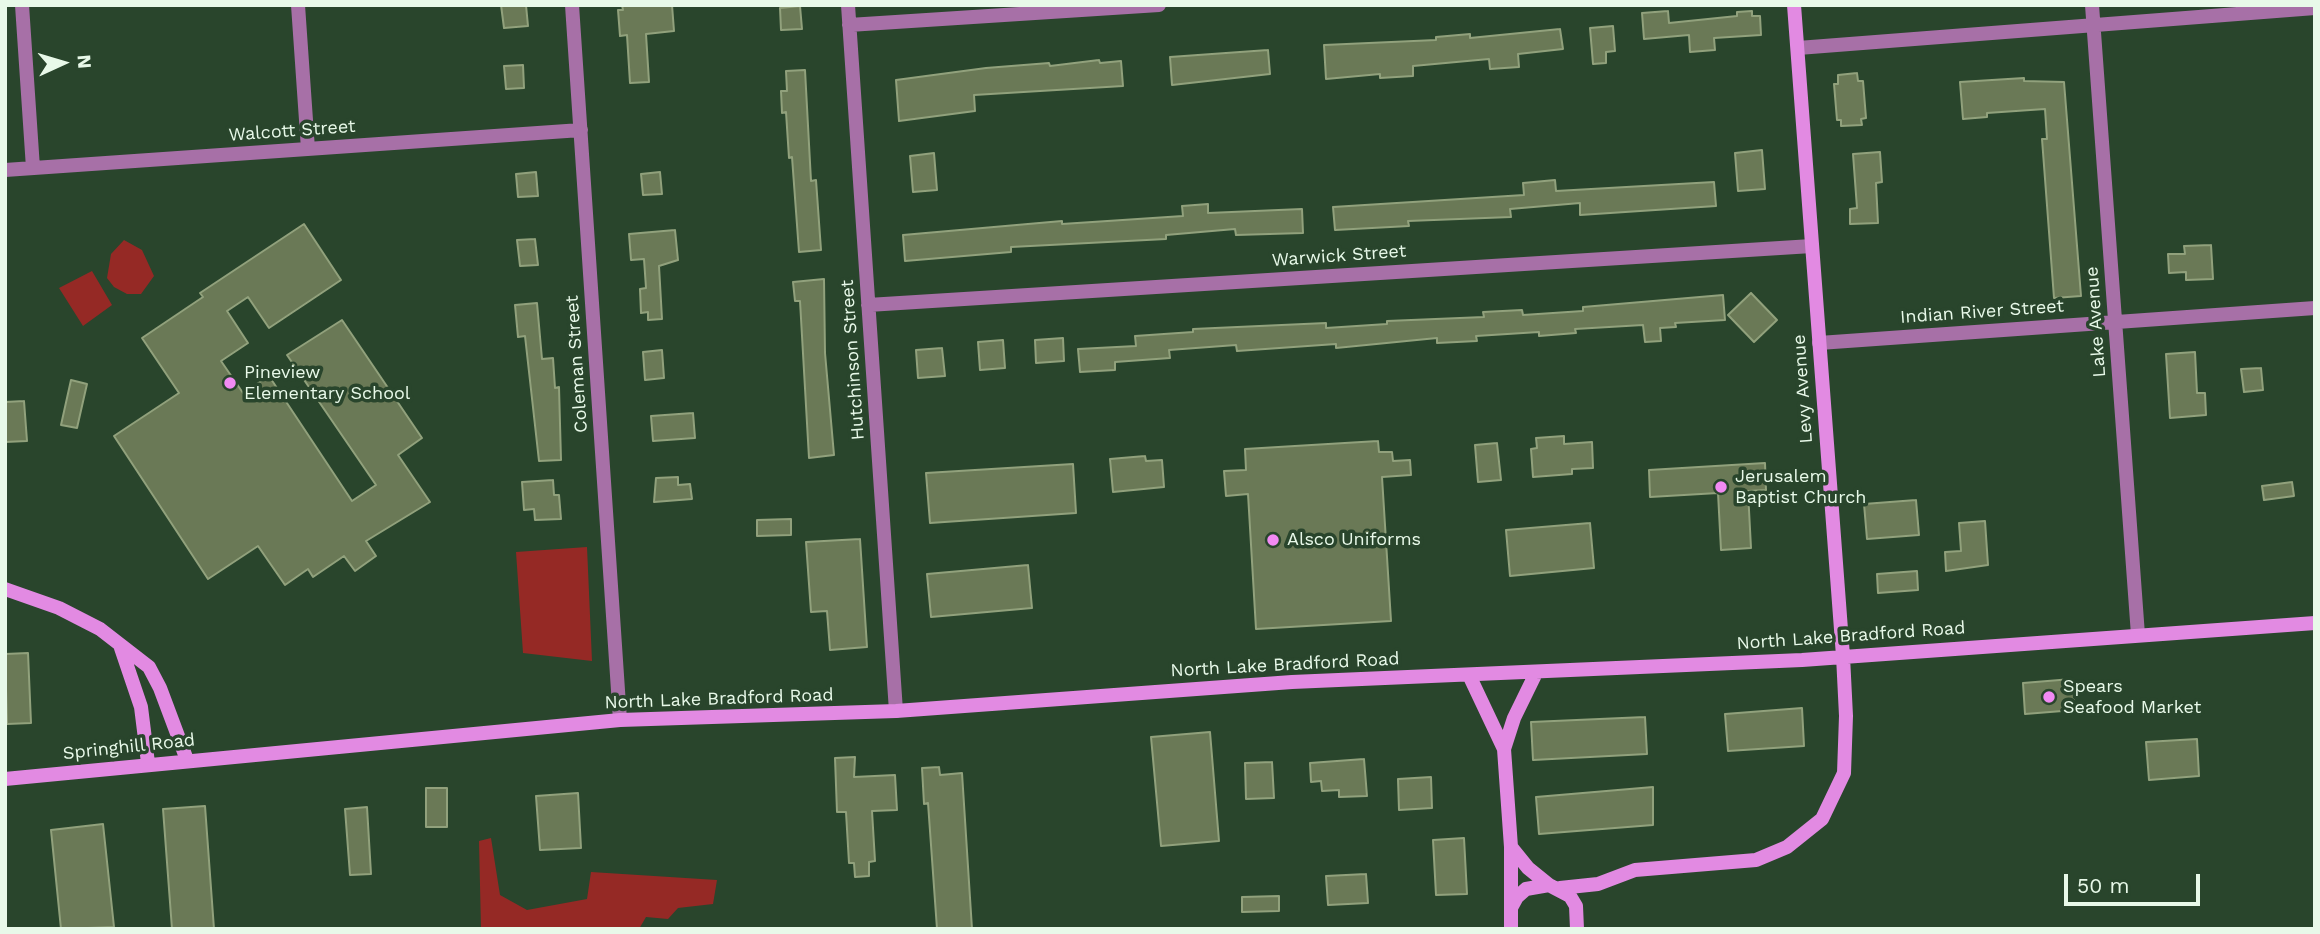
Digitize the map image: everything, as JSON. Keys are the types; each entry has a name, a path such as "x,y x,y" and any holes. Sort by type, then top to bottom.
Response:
{"main road":[{"name":"Levy Avenue","path":"1511,908 1526,889 1598,884 1635,870 1756,860 1787,846 1822,819 1844,773 1846,716 1843,656 1794,5"},
{"path":"5,589 60,608 100,629 121,648 149,667 160,688 187,760"},
{"name":"North Lake Bradford Road","path":"258,754 620,720 896,711 1292,682 1536,673 1843,656 2315,622"},
{"path":"121,648 141,707 148,763"},
{"path":"1504,749 1514,719 1536,673"},
{"path":"1469,676 1504,749 1511,847 1511,929"},
{"name":"Springhill Road","path":"5,779 258,754"},
{"path":"1511,847 1528,868 1555,886 1576,906 1578,923"},
{"path":"1578,923 1583,903 1598,884"}],"street":[{"path":"22,5 33,168"},
{"path":"298,5 308,149"},
{"name":"Coleman Street","path":"572,5 620,720"},
{"name":"Hutchinson Street","path":"848,5 896,711"},
{"path":"849,25 1159,5"},
{"name":"Lake Avenue","path":"2092,5 2138,635"},
{"path":"1798,48 2315,8"},
{"name":"Walcott Street","path":"5,170 581,130"},
{"name":"Warwick Street","path":"868,305 1812,246"},
{"name":"Indian River Street","path":"1819,343 2315,308"}],"shaded area":[{"path":"124,240 142,250 154,276 141,294 127,294 114,287 107,278 111,254"},
{"path":"92,271 112,305 83,326 59,288"},
{"path":"587,547 592,661 523,653 516,552"},
{"path":"491,838 500,895 527,910 587,899 591,872 717,880 713,904 678,908 668,919 646,917 639,929 481,929 479,841"}],"building":[{"path":"501,5 526,5 528,26 504,28"},
{"path":"622,5 672,5 674,31 646,34 649,82 630,83 627,35 620,36 618,10 623,10"},
{"path":"800,6 802,29 781,30 780,8"},
{"path":"1668,11 1669,23 1737,16 1737,12 1752,11 1752,16 1760,16 1761,35 1714,38 1715,50 1690,52 1689,35 1644,39 1642,13"},
{"path":"1613,26 1615,51 1606,52 1606,63 1593,64 1590,28"},
{"path":"1560,29 1563,49 1518,54 1519,67 1490,69 1489,59 1413,66 1413,76 1380,78 1380,74 1326,79 1324,45 1436,40 1436,37 1470,34 1470,38"},
{"path":"1268,50 1270,74 1172,85 1170,57"},
{"path":"1099,60 1100,63 1121,61 1123,86 974,95 975,111 899,121 896,80 986,68 1049,63 1050,66"},
{"path":"523,65 524,88 506,89 504,66"},
{"path":"805,70 811,181 816,180 821,250 799,252 792,157 789,158 786,112 782,113 781,91 787,91 786,71"},
{"path":"1857,73 1858,81 1863,81 1866,118 1861,119 1862,125 1841,126 1841,120 1837,120 1834,84 1838,84 1838,75"},
{"path":"2024,78 2024,81 2064,82 2081,296 2054,298 2042,139 2047,139 2045,109 1987,113 1987,117 1963,119 1960,82"},
{"path":"1762,150 1765,189 1738,191 1735,153"},
{"path":"1880,152 1882,182 1876,183 1878,223 1850,224 1850,209 1857,208 1853,154"},
{"path":"934,153 937,190 913,192 910,156"},
{"path":"536,172 538,196 518,197 516,174"},
{"path":"660,172 662,194 643,195 641,174"},
{"path":"1555,180 1556,191 1714,182 1716,206 1580,215 1580,203 1510,209 1511,217 1408,221 1409,226 1335,230 1333,207 1524,195 1523,183"},
{"path":"1208,204 1208,213 1302,209 1303,233 1236,235 1235,229 1166,235 1166,239 1011,247 1011,252 905,261 903,235 1062,221 1062,224 1183,216 1182,206"},
{"path":"304,224 341,280 269,328 248,297 227,311 248,343 221,361 243,393 269,376 352,501 376,485 287,355 342,320 422,438 398,455 430,502 366,541 376,556 355,571 344,556 313,577 308,569 285,585 258,546 208,579 114,436 179,393 142,338 203,297 200,293"},
{"path":"675,230 678,260 659,266 662,319 648,320 648,312 641,313 640,289 646,288 644,259 631,260 629,234"},
{"path":"535,239 538,265 520,266 517,240"},
{"path":"2211,245 2213,279 2186,280 2186,272 2169,273 2168,254 2185,254 2184,246"},
{"path":"824,279 825,353 834,455 809,458 800,301 795,301 793,282"},
{"path":"1751,293 1777,320 1754,342 1728,315"},
{"path":"1723,295 1725,320 1675,323 1676,327 1660,328 1661,341 1645,342 1643,325 1575,329 1576,333 1539,336 1539,332 1476,336 1477,341 1437,343 1437,338 1336,348 1336,344 1237,351 1236,345 1169,350 1170,358 1115,362 1115,370 1080,372 1078,349 1136,346 1135,336 1193,332 1193,329 1326,323 1326,328 1387,324 1387,321 1484,317 1483,312 1522,310 1523,315 1583,311 1583,307"},
{"path":"537,303 542,359 553,358 555,388 559,387 561,460 539,461 525,336 518,337 515,305"},
{"path":"1063,338 1064,361 1036,363 1035,340"},
{"path":"1003,340 1005,368 980,370 978,342"},
{"path":"942,348 945,376 918,378 916,350"},
{"path":"662,350 664,378 645,380 643,352"},
{"path":"2195,352 2197,393 2205,393 2206,415 2170,418 2166,354"},
{"path":"2261,368 2263,390 2244,392 2241,369"},
{"path":"71,380 87,384 77,428 61,425"},
{"path":"24,401 27,441 5,442 5,402"},
{"path":"693,413 695,438 653,441 651,416"},
{"path":"1564,436 1564,444 1592,442 1593,468 1572,469 1572,474 1533,477 1531,449 1537,448 1536,438"},
{"path":"1378,441 1379,452 1392,452 1393,461 1410,460 1411,475 1382,477 1391,621 1256,629 1248,494 1226,496 1224,471 1246,470 1245,449"},
{"path":"1497,443 1501,480 1478,482 1475,445"},
{"path":"1145,456 1146,461 1162,460 1164,487 1113,492 1110,459"},
{"path":"1765,463 1766,490 1748,491 1751,548 1721,550 1718,493 1650,497 1649,470"},
{"path":"1073,464 1076,513 930,523 926,473"},
{"path":"678,477 678,485 690,484 692,499 654,502 656,478"},
{"path":"553,480 554,495 559,495 561,519 535,520 534,509 524,510 522,482"},
{"path":"2292,482 2294,496 2264,500 2262,486"},
{"path":"1916,500 1919,535 1867,539 1864,504"},
{"path":"791,519 791,535 757,536 757,520"},
{"path":"1985,521 1988,565 1946,571 1945,552 1961,551 1959,523"},
{"path":"1590,523 1594,568 1510,576 1506,530"},
{"path":"860,539 867,647 830,650 827,611 811,612 806,542"},
{"path":"1028,565 1032,608 931,617 927,574"},
{"path":"1917,571 1918,590 1878,593 1877,574"},
{"path":"28,653 31,723 7,724 5,654"},
{"name":"Spears Seafood Market","path":"2072,679 2075,710 2025,714 2023,683"},
{"path":"1802,708 1804,746 1728,751 1725,714"},
{"path":"1645,717 1647,754 1533,760 1531,722"},
{"path":"1210,732 1219,841 1161,846 1151,737"},
{"path":"2197,739 2199,776 2149,780 2146,742"},
{"path":"855,757 854,777 895,775 897,810 872,811 875,861 869,862 869,876 855,877 854,863 849,863 846,812 837,812 835,758"},
{"path":"1364,759 1367,796 1339,797 1339,790 1322,791 1321,781 1311,782 1310,763"},
{"path":"1272,762 1274,798 1246,799 1245,763"},
{"path":"939,767 940,775 962,773 972,929 937,929 928,803 924,804 922,768"},
{"path":"1431,777 1432,808 1399,810 1398,779"},
{"path":"1653,787 1653,825 1539,834 1536,797"},
{"path":"426,788 447,788 447,827 426,827"},
{"path":"578,793 581,848 540,850 536,796"},
{"path":"205,806 214,929 172,929 163,809"},
{"path":"367,807 371,874 350,875 345,809"},
{"path":"103,824 114,927 61,929 51,830"},
{"path":"1464,838 1467,894 1436,895 1433,840"},
{"path":"1366,874 1368,903 1328,905 1326,876"},
{"path":"1279,896 1279,911 1242,912 1242,897"}],"place":[{"name":"Pineview Elementary School","path":"230,383"},
{"name":"Jerusalem Baptist Church","path":"1721,487"},
{"name":"Alsco Uniforms","path":"1273,540"},
{"name":"Spears Seafood Market","path":"2049,697"}]}
